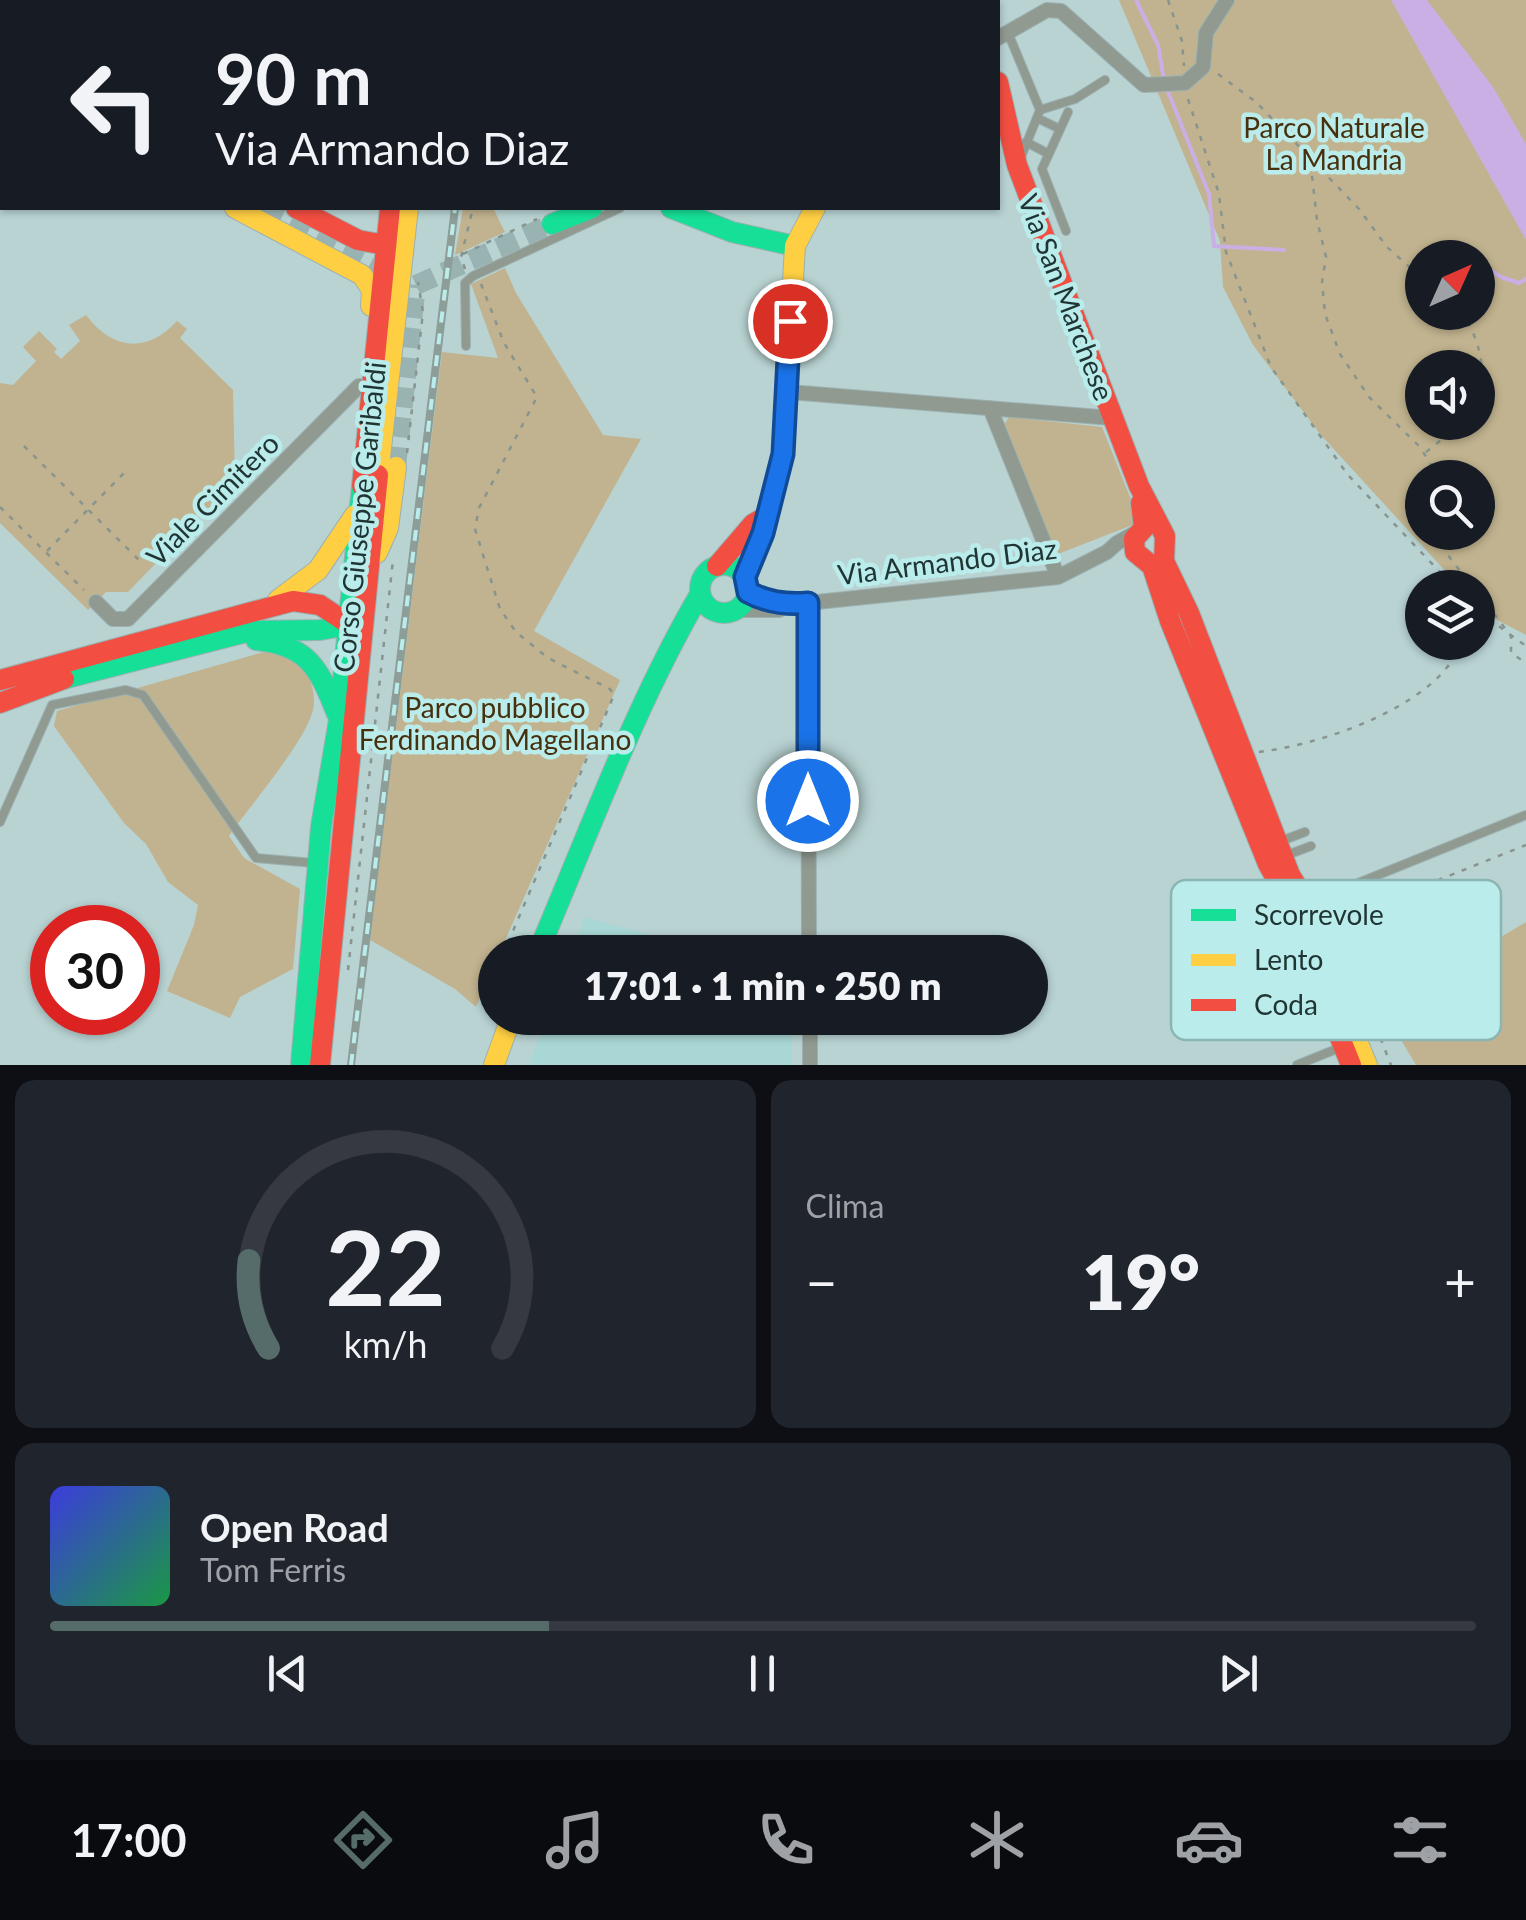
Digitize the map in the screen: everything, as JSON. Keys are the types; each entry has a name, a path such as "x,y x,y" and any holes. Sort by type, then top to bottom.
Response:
{"main road":[{"name":"Via San Marchese","path":"1000,107 1026,190 1138,486 1148,543"},
{"path":"239,210 366,280 372,298 360,386 371,410"},
{"path":"300,210 358,240 385,245"},
{"name":"Corso Giuseppe Garibaldi","path":"320,1065 355,623 358,510 390,210"},
{"name":"Corso Giuseppe Garibaldi","path":"301,1065 321,826 355,623 367,578 408,210"},
{"path":"548,220 585,210"},
{"path":"674,648 692,630 738,598 763,533 783,454 795,246 814,210"},
{"path":"691,213 764,241 795,246"},
{"path":"367,578 388,528 401,466"},
{"path":"270,604 318,570 358,510"},
{"path":"545,935 620,761 700,594 705,574 717,566 753,524 765,517"},
{"path":"1148,543 1189,613 1290,880"},
{"path":"1148,543 1274,880"},
{"path":"717,566 730,566 738,598"},
{"path":"700,594 708,607 738,598"},
{"path":"0,680 270,604 310,602 355,623"},
{"path":"0,693 219,638 266,629 320,630 355,623"},
{"path":"219,638 270,640 301,651 317,668 339,720"},
{"path":"0,703 64,679"},
{"path":"494,1065 504,1035"},
{"path":"1355,1040 1367,1065"}],"street":[{"path":"1001,36 1047,10 1062,11 1144,84 1183,83 1203,67 1206,33 1226,0"},
{"name":"Viale Cimitero","path":"96,602 113,619 128,619 360,386"},
{"path":"789,392 1112,418"},
{"path":"990,408 1058,576"},
{"name":"Via Armando Diaz","path":"738,598 788,605 1058,576 1108,552 1116,543 1148,543"},
{"name":"Via Armando Diaz","path":"738,598 779,610 788,605"},
{"path":"808,603 810,935"},
{"path":"810,1035 810,1065"}],"lane":[{"path":"1001,36 1011,40 1039,114 1060,129"},
{"path":"1018,166 1039,114 1105,80"},
{"path":"1066,230 1042,169 1068,112"},
{"path":"1026,142 1049,154"},
{"path":"1026,190 1047,182"},
{"path":"466,346 465,284 473,276 616,210"},
{"path":"1041,227 1061,218"},
{"path":"0,822 52,705 126,690 143,695 256,858 318,863"},
{"path":"1372,880 1526,814"},
{"path":"1280,850 1305,832"},
{"path":"1280,850 1310,846"},
{"path":"1297,1065 1347,1056"}],"path":[{"path":"1168,0 1182,42 1183,83 1218,194 1226,252 1271,367 1348,475 1438,570"},
{"path":"1203,67 1229,80 1256,102 1405,263"},
{"path":"1310,158 1316,220 1326,257 1322,282 1325,314 1340,354 1369,397 1428,460"},
{"path":"472,210 461,254 466,271 480,282 519,372 538,398 479,508 475,529 491,586 500,609 516,632 548,658 610,689 614,696 511,935"},
{"path":"461,254 548,220"},
{"path":"401,466 423,312 417,279"},
{"path":"1424,453 1445,440"},
{"path":"24,446 144,565"},
{"path":"46,552 128,470"},
{"path":"0,507 96,602"},
{"path":"348,972 394,556"},
{"path":"1495,615 1511,636 1512,654 1526,663"},
{"path":"1495,626 1526,646"},
{"path":"1242,754 1300,747 1381,714 1417,696 1453,660"},
{"path":"1438,880 1526,845"}],"shaded area":[{"path":"1391,0 1427,0 1493,87 1526,144 1526,240"},
{"path":"585,917 650,935 578,935"},
{"path":"540,1035 791,1035 792,1065 529,1065"}],"green space":[{"name":"Parco Naturale La Mandria","path":"1119,0 1526,0 1526,635 1495,619 1495,570 1444,570 1426,550 1495,550 1495,460 1405,460 1405,527 1320,434 1253,345 1223,287 1220,241"},
{"path":"463,210 494,210 505,232 455,255"},
{"name":"Parco pubblico Ferdinando Magellano","path":"505,268 516,293 603,435 641,439 534,631 620,680 508,935 478,935 476,1007 455,989 370,940 442,352 498,358 471,284"},
{"path":"86,315 107,335 130,344 154,339 177,321 187,329 180,338 233,390 235,481 128,592 106,592 88,610 0,523 0,383 13,385 36,361 23,347 39,331 57,349 54,352 61,359 80,341 69,325"},
{"path":"1009,417 1102,427 1140,522 1058,554 1001,429"},
{"path":"271,650 304,668 313,690 313,708 287,758 229,836 244,858 300,889 293,969 240,997 230,1018 167,991 194,925 198,905 168,882 146,844 124,823 54,726 57,711"},
{"path":"1526,922 1526,1065 1416,1065 1401,1040 1501,1040 1501,937"}],"waterway":[{"path":"1136,0 1158,45 1164,80"},
{"path":"1167,89 1209,194 1214,246 1284,250"},
{"path":"1495,273 1519,283 1526,279"}],"tunnel":[{"path":"268,210 397,276"},
{"path":"416,285 552,224"},
{"path":"396,467 416,285"}],"railway":[{"path":"351,1065 455,210"}],"traffic: fast":[{"path":"552,224 587,210"},
{"path":"676,210 732,232 795,246"},
{"path":"301,1065 321,827 339,720 362,486"},
{"path":"724,565 741,572 748,589 741,606 724,613 707,606 700,589 707,572 724,565"},
{"path":"545,935 654,680 700,594"},
{"path":"51,682 250,631 320,630 360,623"},
{"path":"256,640 300,653 317,672 337,714"}],"traffic: slow":[{"path":"239,210 362,275 372,290 371,306"},
{"path":"378,475 408,210"},
{"path":"745,577 763,533 783,454 795,246 814,210"},
{"path":"377,553 388,528 396,467"},
{"path":"278,600 318,570 355,515"},
{"path":"494,1065 505,1035"},
{"path":"1357,1040 1367,1065"}],"traffic: jam":[{"path":"1000,91 1017,165 1139,486 1165,536 1164,561 1189,613 1293,880"},
{"path":"300,210 358,240 385,245"},
{"path":"362,486 390,210"},
{"path":"320,1065 378,475"},
{"path":"1141,503 1144,528 1134,539 1135,552 1152,566 1170,621 1277,880"},
{"path":"717,566 753,524 765,517"},
{"path":"0,680 293,601 320,605 347,623"},
{"path":"0,703 64,679"},
{"path":"1341,1040 1351,1065"}],"route":[{"path":"790,321 783,454 763,533 745,577 748,592 756,596 788,605 808,603 808,801"}]}
